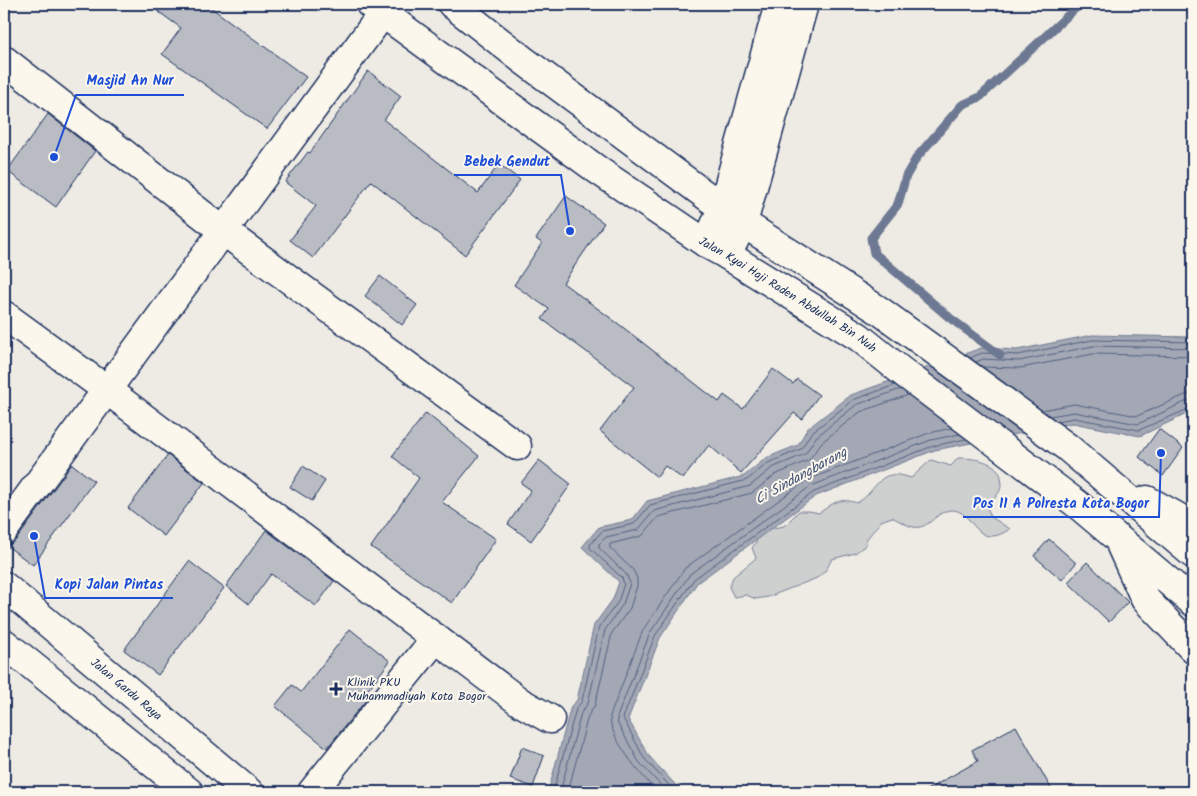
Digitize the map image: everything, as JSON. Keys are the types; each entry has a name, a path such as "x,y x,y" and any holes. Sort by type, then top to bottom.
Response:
{"main road":[{"path":"452,4 523,60 733,214 939,352 1067,447 1106,478 1193,554"},
{"path":"733,214 779,4"},
{"path":"717,249 733,214 804,4"},
{"path":"4,530 222,230 377,8"},
{"name":"Jalan Kyai Haji Raden Abdullah Bin Nuh","path":"377,8 599,171 717,249 859,337 1031,468 1193,602"},
{"path":"4,60 222,230 517,446"},
{"path":"859,337 880,311"},
{"path":"4,316 107,390 520,702 550,719"},
{"path":"1106,478 1176,516 1193,528"},
{"path":"1117,538 1145,599 1193,649"},
{"name":"Jalan Gardu Raya","path":"4,586 243,790"},
{"path":"312,792 436,638"},
{"path":"4,643 189,792"}],"shaded area":[{"path":"958,458 980,460 994,466 999,472 1001,478 1000,490 987,507 991,517 1010,529 998,535 989,536 976,528 965,516 951,510 945,511 922,527 908,525 892,517 881,521 866,540 866,545 855,553 832,559 826,570 817,578 768,597 756,599 746,595 734,597 729,587 733,577 756,558 752,548 764,530 784,526 799,511 819,513 836,502 851,501 857,503 885,477 900,475 911,478 931,460 951,466"}],"water":[{"name":"Ci Sindangbarang","path":"1092,335 1193,337 1193,411 1140,436 1073,423 935,450 816,496 697,583 660,638 628,719 649,756 682,792 555,792 549,789 571,706 577,700 594,625 613,599 619,582 582,547 599,527 632,520 647,501 744,476 766,458 798,445 807,429 851,395 981,348 1017,350"}],"building":[{"path":"148,4 206,4 306,77 267,129 162,54 181,28"},
{"path":"368,71 401,96 384,120 478,193 499,164 520,180 465,255 371,181 313,258 290,240 316,206 285,182 308,152 310,153"},
{"path":"48,114 95,151 56,207 7,171"},
{"path":"566,196 604,223 563,283 719,402 724,395 743,409 773,369 793,384 797,379 819,395 802,419 794,413 741,473 709,445 683,479 665,466 657,477 600,431 634,387 542,319 549,309 514,285 542,243 536,239"},
{"path":"380,276 417,305 402,325 365,296"},
{"path":"426,413 479,456 442,502 496,539 452,603 371,547 419,478 392,456"},
{"path":"1159,429 1183,448 1163,476 1139,457"},
{"path":"168,455 204,483 164,536 128,508"},
{"path":"539,460 571,484 531,541 508,524 531,490 521,483"},
{"path":"72,464 94,481 33,565 7,546 17,539"},
{"path":"303,466 325,481 312,501 290,487"},
{"path":"266,530 334,581 316,606 271,574 249,604 226,586"},
{"path":"1049,539 1076,563 1062,580 1034,556"},
{"path":"189,561 224,588 158,675 124,650"},
{"path":"1087,562 1128,602 1109,622 1068,582"},
{"name":"Klinik PKU Muhammadiyah Kota Bogor","path":"350,629 390,661 363,696 367,699 327,748 275,706 292,685 301,692"},
{"path":"1016,726 1053,792 923,792 978,761 972,750"},
{"path":"522,747 544,756 533,787 510,779"}],"waterway":[{"path":"1000,355 950,318 874,253 871,238 898,204 906,176 917,157 962,105 980,97 1080,4"}],"place":[{"name":"Masjid An Nur","path":"54,157"},
{"name":"Bebek Gendut","path":"570,231"},
{"name":"Pos 11 A Polresta Kota Bogor","path":"1161,453"},
{"name":"Kopi Jalan Pintas","path":"34,536"},
{"name":"Klinik PKU Muhammadiyah Kota Bogor","path":"336,689"}]}
